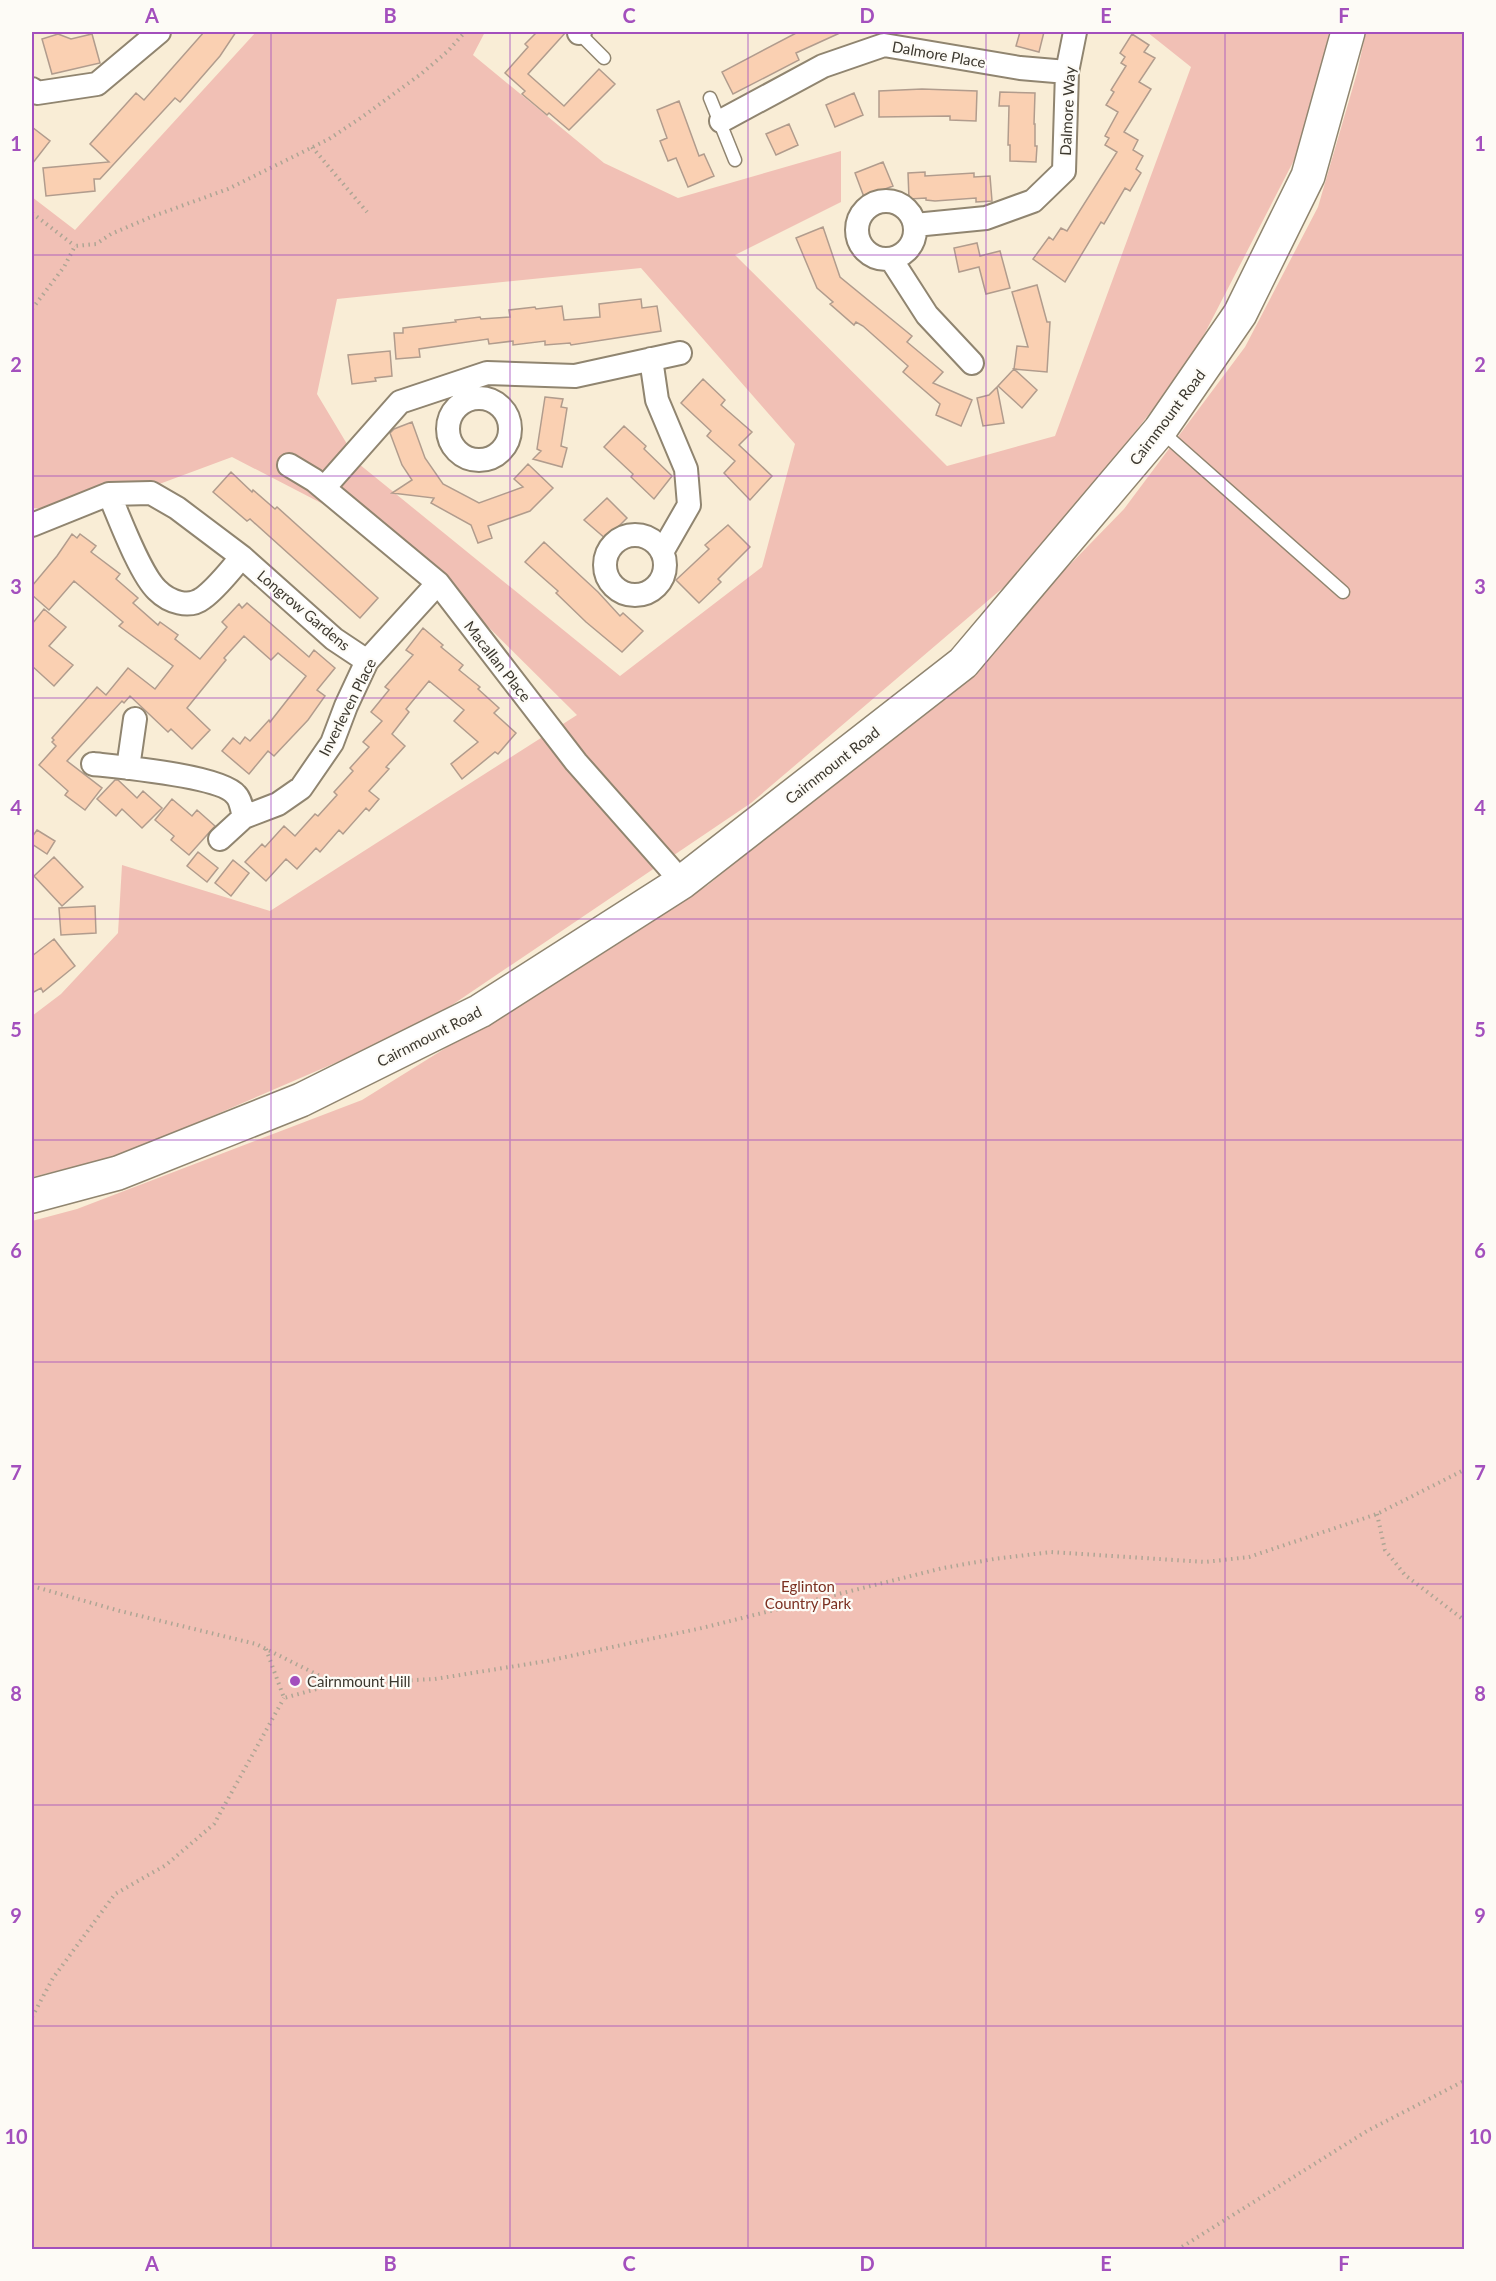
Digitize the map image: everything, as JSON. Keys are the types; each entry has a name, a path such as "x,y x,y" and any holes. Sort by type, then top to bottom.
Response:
{"main road":[{"name":"Cairnmount Road","path":"32,1196 118,1173 301,1100 480,1011 682,882 963,663 1160,430 1240,314 1308,176 1348,32"}],"street":[{"path":"32,89 37,93 97,84 159,32"},
{"name":"Dalmore Way","path":"915,225 986,218 1033,201 1064,171 1067,72 1075,32"},
{"name":"Dalmore Place","path":"721,121 823,66 884,45 1020,68 1067,72"},
{"path":"886,200 898,202 912,216 915,225 912,244 900,255 891,259 876,257 867,252 859,241 857,231 859,218 865,210 876,202 886,200"},
{"path":"891,259 927,315 972,363"},
{"path":"324,488 400,402 487,373 575,376 680,353"},
{"path":"651,359 657,400 686,469 689,506 662,552"},
{"path":"485,399 487,373"},
{"name":"Macallan Place","path":"290,465 324,488 438,584 576,762 682,882"},
{"name":"Longrow Gardens","path":"32,525 109,494 151,493 177,508 242,557 334,639 367,661"},
{"path":"109,494 146,574 157,590 178,603 190,604 203,598 242,557"},
{"name":"Inverleven Place","path":"220,839 244,817 278,804 302,788 332,742 367,661 438,584"},
{"path":"128,768 135,719"},
{"path":"93,764 165,773 224,786 237,795 244,817"}],"lane":[{"path":"580,32 604,58"},
{"path":"710,98 735,160"},
{"path":"1160,430 1343,592"}],"path":[{"path":"32,213 75,246 96,244 111,234 151,217 228,189 312,147 362,117 421,74 448,51 465,32"},
{"path":"312,147 367,212"},
{"path":"32,309 64,267 75,246"},
{"path":"32,2017 53,1978 116,1894 166,1865 214,1824 284,1698 336,1684 435,1679 547,1661 702,1628 943,1568 994,1559 1052,1552 1205,1562 1249,1557 1377,1514 1464,1470"},
{"path":"1377,1514 1385,1550 1405,1575 1464,1620"},
{"path":"32,1586 120,1611 256,1644 336,1684"},
{"path":"266,1649 284,1698"},
{"path":"1177,2250 1367,2131 1464,2081"}],"green space":[{"path":"256,32 485,32 473,55 604,163 678,198 841,151 841,202 735,255 947,466 1055,436 1191,67 1147,32 1329,32 1307,135 1190,362 1032,563 751,803 421,1026 122,1155 32,1177 32,1016 61,994 118,933 122,865 270,911 577,715 410,549 232,457 84,512 32,508 32,197 75,230","holes":["641,268 795,444 762,567 620,676 359,464 317,394 337,299"]},
{"name":"Eglinton Country Park","path":"1366,32 1464,32 1464,2249 32,2250 32,1221 77,1209 362,1100 708,885 904,723 1018,618 1124,509 1245,347 1318,207 1357,73"}],"building":[{"path":"204,32 236,32 220,56 180,102 175,98 100,179 94,179 95,191 46,196 43,168 109,162 90,144 136,93 144,100"},
{"path":"537,32 566,32 528,74 564,106 599,69 615,84 569,130 522,94 525,91 505,73 528,47 525,44"},
{"path":"798,32 842,32 796,53 799,60 733,94 722,72"},
{"path":"1020,32 1044,32 1039,52 1016,46"},
{"path":"58,34 71,39 92,34 100,63 52,74 42,39"},
{"path":"1132,34 1149,45 1144,52 1155,58 1139,82 1151,89 1124,132 1138,140 1133,150 1143,156 1136,169 1141,173 1130,191 1125,188 1104,224 1101,222 1065,282 1033,259 1049,237 1053,240 1061,228 1067,231 1117,152 1105,145 1109,138 1105,136 1118,112 1106,105 1114,92 1111,90 1126,66 1121,63 1125,57 1120,53"},
{"path":"922,89 977,91 976,121 950,120 950,116 879,117 879,91"},
{"path":"1000,92 1035,93 1036,162 1010,161 1009,106 999,106"},
{"path":"854,93 863,115 835,127 826,105"},
{"path":"679,101 699,156 704,154 714,176 688,187 676,158 668,161 660,141 667,138 657,110"},
{"path":"789,124 798,145 776,155 766,134"},
{"path":"32,127 50,141 32,164"},
{"path":"883,162 893,186 864,197 855,173"},
{"path":"925,172 925,176 974,173 974,177 990,176 992,201 976,202 976,198 935,201 926,200 926,198 909,199 908,173"},
{"path":"823,227 840,277 912,336 907,342 943,372 933,383 972,400 961,426 936,415 940,404 903,372 908,366 863,326 856,322 854,325 830,304 833,302 817,288 796,238"},
{"path":"977,243 980,256 1000,251 1010,288 986,294 979,267 959,272 954,248"},
{"path":"1037,285 1047,322 1050,322 1047,372 1014,369 1017,346 1028,347 1012,292"},
{"path":"641,299 642,308 657,306 661,331 571,345 570,343 545,345 545,341 513,345 513,341 489,344 488,339 419,349 420,357 396,359 394,333 403,333 403,328 480,317 481,319 510,317 509,310 535,307 536,309 562,306 564,320 600,317 599,304"},
{"path":"390,351 392,376 352,384 348,355"},
{"path":"1014,369 1037,390 1022,408 998,386"},
{"path":"703,379 725,400 721,405 752,432 739,445 772,476 750,500 724,473 735,461 707,436 711,431 681,403"},
{"path":"997,387 1004,423 983,426 977,398 989,395"},
{"path":"545,397 563,399 561,407 567,408 561,446 567,448 562,467 533,459 541,451 537,449"},
{"path":"412,422 425,458 443,484 479,503 523,487 514,479 528,464 553,488 530,511 488,526 492,538 478,543 471,525 431,503 434,498 392,493 412,480 402,465 390,433"},
{"path":"624,426 646,446 644,449 672,476 654,499 631,477 633,474 604,447"},
{"path":"231,472 252,492 253,490 275,509 277,507 378,598 360,618 250,519 247,521 213,492"},
{"path":"607,498 627,518 606,539 584,520"},
{"path":"728,525 750,547 718,579 721,582 699,603 676,580 709,549 705,545"},
{"path":"72,534 77,538 80,534 96,546 91,552 120,574 116,579 138,598 133,603 158,625 160,622 178,635 175,639 200,659 227,627 222,622 239,604 242,608 247,603 309,657 314,650 335,668 317,690 325,696 308,720 274,756 268,751 249,774 222,751 233,738 240,744 245,737 250,741 269,720 270,722 306,676 278,653 271,660 244,636 224,658 226,660 187,708 210,730 192,749 171,729 168,732 130,696 124,703 122,701 67,761 102,788 85,810 65,795 68,791 39,765 56,746 52,738 97,687 106,695 128,668 155,689 173,666 119,626 123,622 74,581 49,610 32,595 32,586"},
{"path":"544,542 598,592 620,616 623,613 643,631 622,652 586,622 556,593 558,591 525,562"},
{"path":"44,609 66,627 49,646 73,665 54,686 32,666 32,624"},
{"path":"423,628 463,665 459,670 480,687 478,689 499,708 494,713 516,733 498,754 495,752 462,779 451,764 478,742 454,721 464,710 429,681 406,709 409,712 392,734 405,746 386,767 389,769 369,791 379,799 369,811 366,808 343,834 339,830 320,852 316,848 297,869 286,859 266,881 245,862 262,844 265,847 284,826 295,836 337,795 334,792 353,771 350,768 369,747 363,742 382,721 371,712 389,690 385,687 413,655 406,650"},
{"path":"115,780 118,780 137,798 143,791 162,808 142,828 122,809 116,816 97,799"},
{"path":"172,799 192,816 197,810 215,826 189,855 171,840 174,836 155,820"},
{"path":"37,830 55,841 47,854 32,844 32,837"},
{"path":"198,852 218,868 207,882 187,866"},
{"path":"54,857 83,887 62,906 34,876"},
{"path":"233,860 249,873 231,896 215,883"},
{"path":"95,906 96,933 61,935 59,908"},
{"path":"54,939 75,966 43,992 41,988 32,993 32,956"}],"place":[{"name":"Cairnmount Hill","path":"295,1681"}]}
